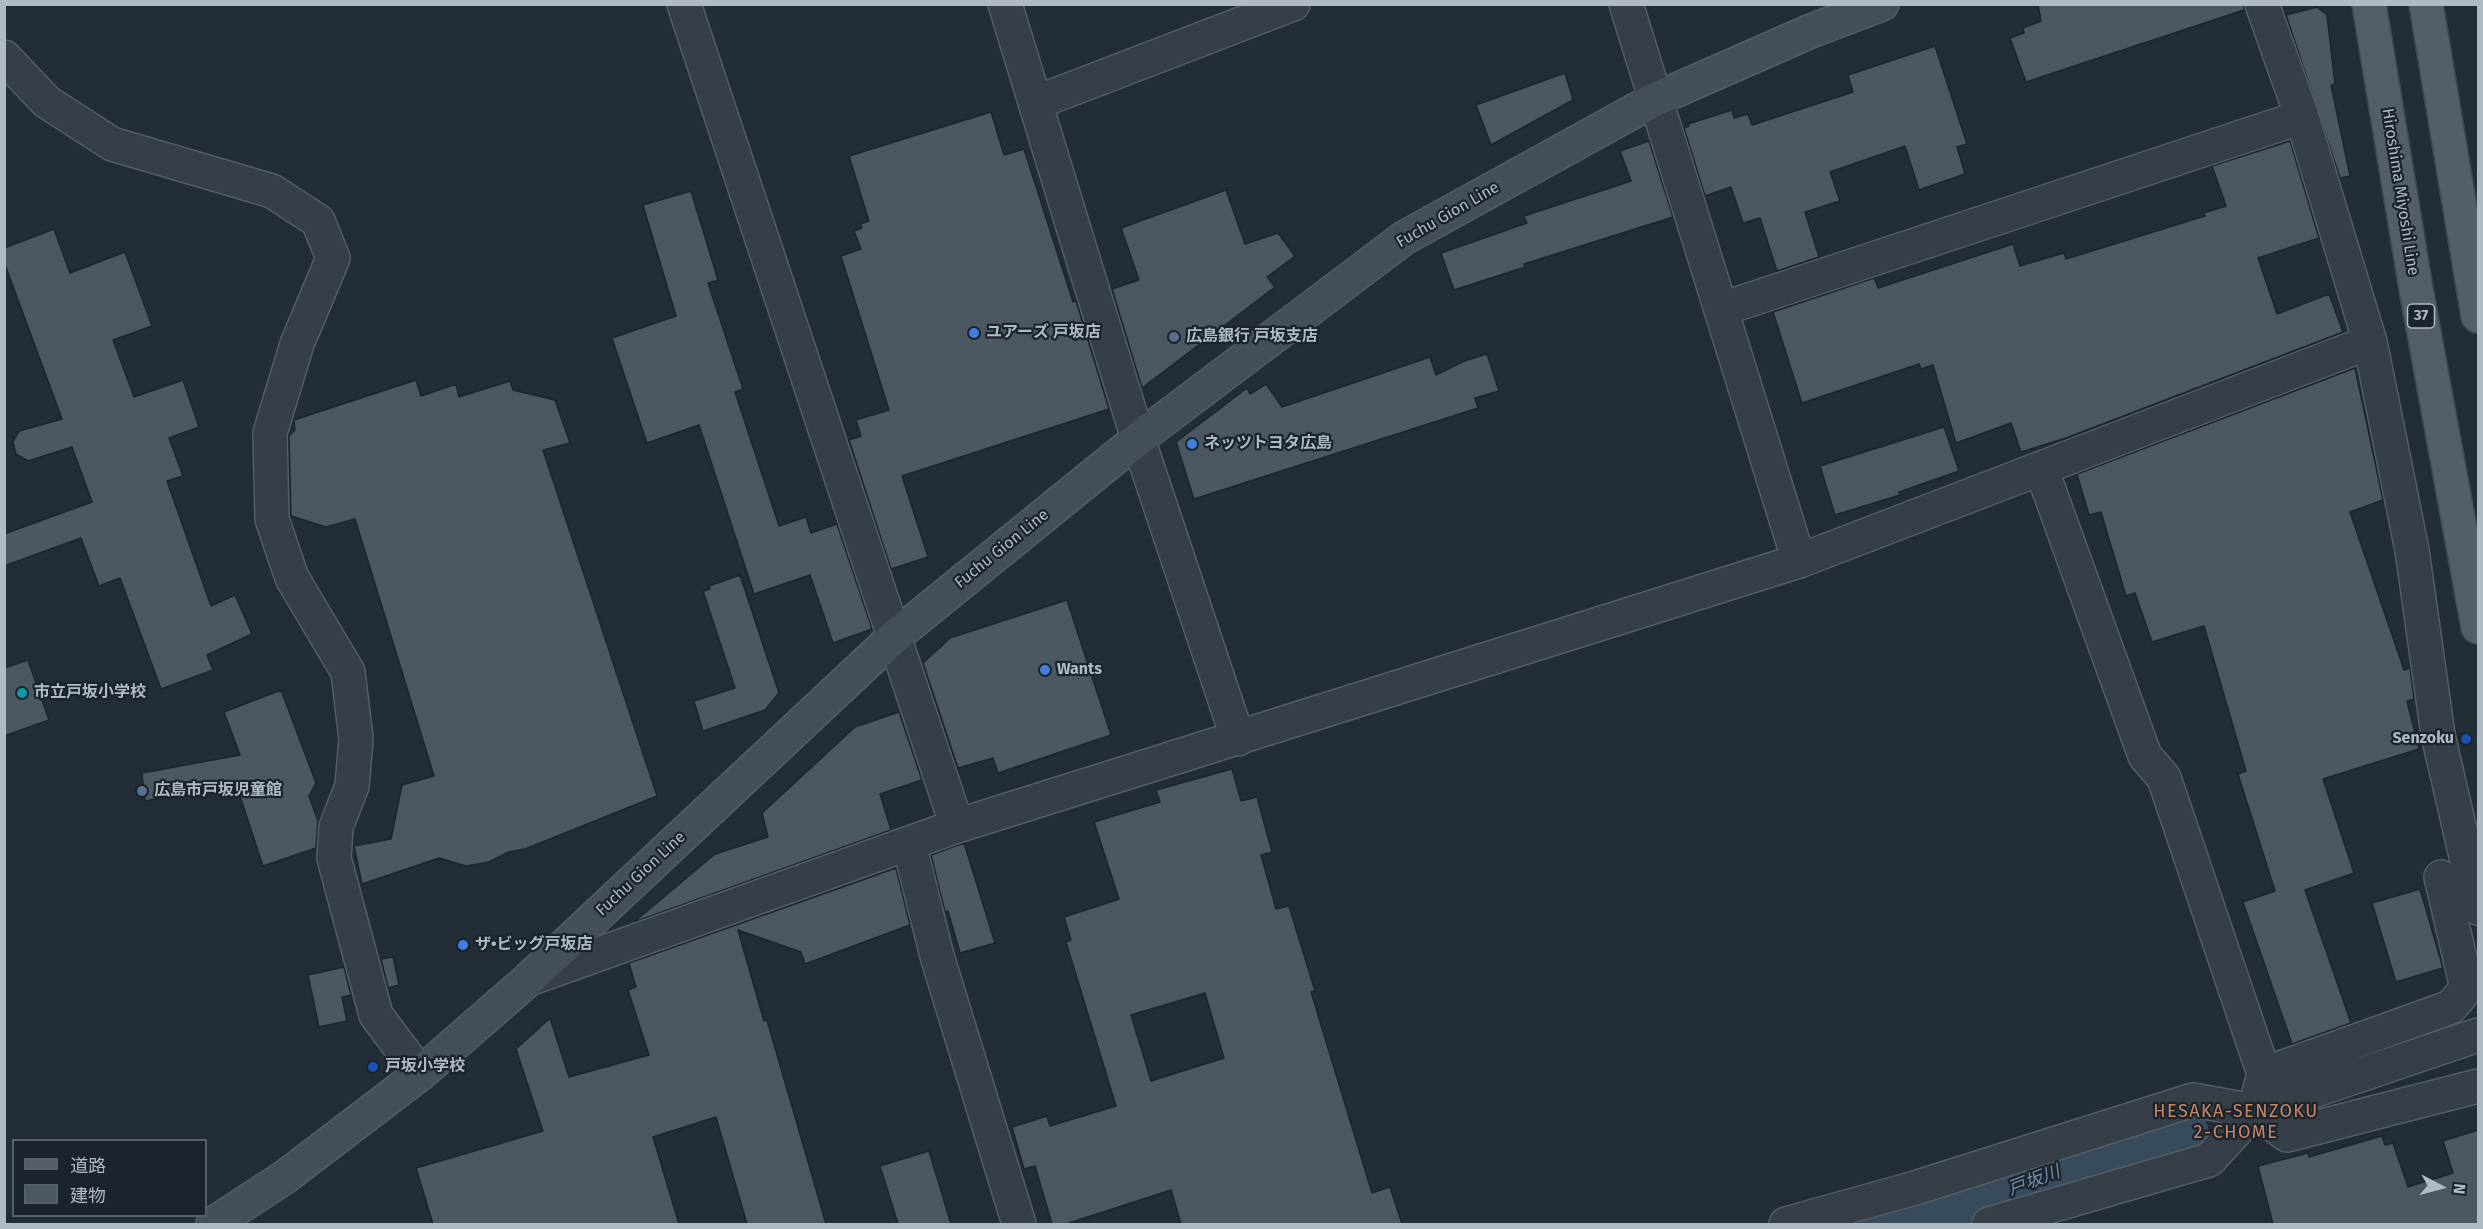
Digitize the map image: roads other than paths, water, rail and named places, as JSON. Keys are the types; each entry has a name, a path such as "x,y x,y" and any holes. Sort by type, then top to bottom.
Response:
{"main road":[{"name":"Fuchu Gion Line","path":"213,1224 285,1177 420,1074 529,979 893,638 1138,439 1404,238 1654,100 1811,31 1882,4"},
{"name":"Hiroshima Miyoshi Line","path":"2369,4 2416,289 2478,627"},
{"path":"2426,4 2478,316"}],"street":[{"path":"684,4 957,826"},
{"path":"1005,4 1138,439 1238,739"},
{"path":"1035,103 1293,4"},
{"path":"1626,4 1799,561"},
{"path":"2262,4 2302,117 2370,342 2412,550 2438,735 2478,908"},
{"path":"4,57 47,102 112,144 272,191 318,221 333,258 297,344 270,433 272,519 292,578 348,672 356,739 352,786 336,827 334,858 376,1015 420,1074"},
{"path":"1722,309 2302,117"},
{"path":"529,979 957,826 1799,561 2370,342"},
{"path":"1989,1224 2209,1160 2254,1110 2264,1074 2164,778 2145,756 2041,468"},
{"path":"909,844 937,956 1019,1224"},
{"path":"2264,1074 2451,1007 2467,988 2441,877"},
{"path":"1786,1224 1950,1178 2193,1100 2254,1110 2478,1035"},
{"path":"2254,1110 2287,1135 2478,1086"}],"waterway":[{"name":"戸坂川","path":"1892,1224 1957,1210 2073,1166 2176,1135"}],"place":[{"name":"ユアーズ 戸坂店","path":"974,333"},
{"name":"広島銀行 戸坂支店","path":"1174,337"},
{"name":"ネッツトヨタ広島","path":"1192,444"},
{"name":"Wants","path":"1045,670"},
{"name":"市立戸坂小学校","path":"22,693"},
{"name":"Senzoku","path":"2466,739"},
{"name":"広島市戸坂児童館","path":"142,791"},
{"name":"ザ•ビッグ戸坂店","path":"463,945"},
{"name":"戸坂小学校","path":"373,1067"}],"district":[{"name":"HESAKA-SENZOKU 2-CHOME","path":"2236,1122"}]}
